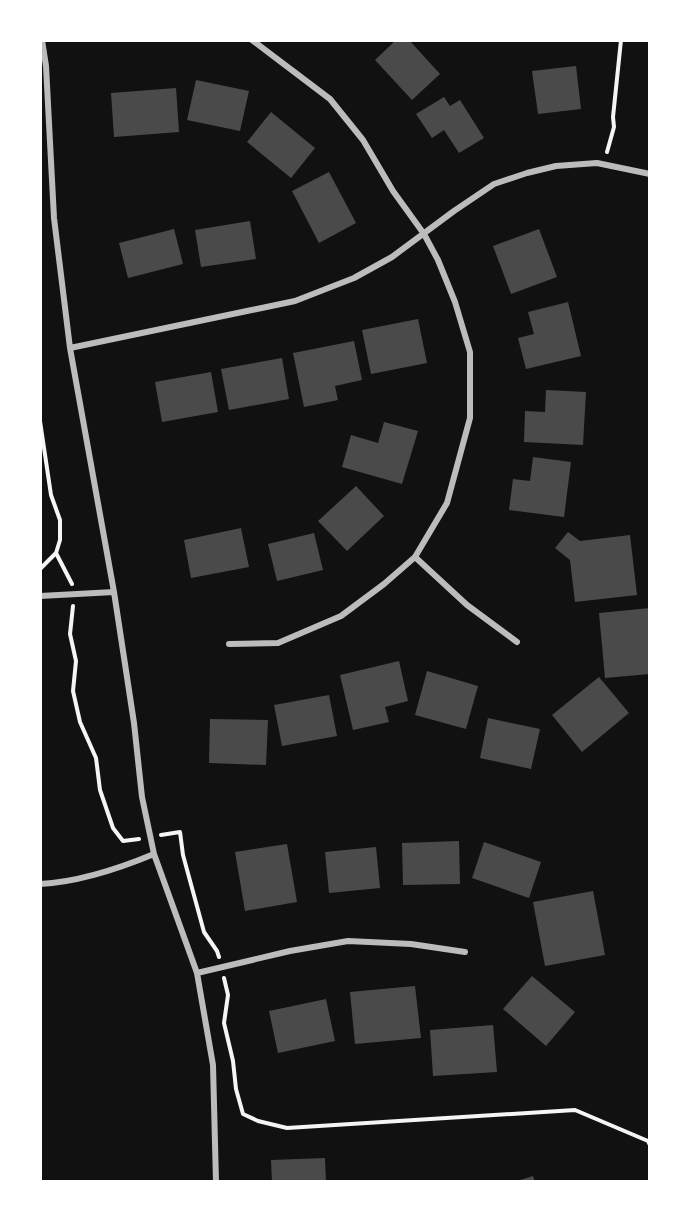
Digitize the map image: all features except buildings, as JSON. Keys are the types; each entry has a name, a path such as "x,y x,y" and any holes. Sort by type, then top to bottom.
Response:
{"street":[{"path":"42,40 54,218 70,348 114,592 134,723 141,797 154,854 196,973 213,1065 216,1182"},
{"path":"229,644 279,643 341,616 415,557 447,503 470,418 470,352 455,302 424,234 393,191 363,140 330,99 252,40"},
{"path":"70,348 295,301 354,278 392,257 494,184 527,173 556,166 604,164 650,174"},
{"path":"415,557 467,605 517,642"},
{"path":"40,596 114,592"},
{"path":"40,884 61,883 132,863 154,854"},
{"path":"196,973 348,940 411,944 465,952"}],"path":[{"path":"604,164 614,127 621,40"},
{"path":"40,422 51,495 60,520 60,540 56,554 40,568"},
{"path":"56,554 71,580 74,594"}]}
